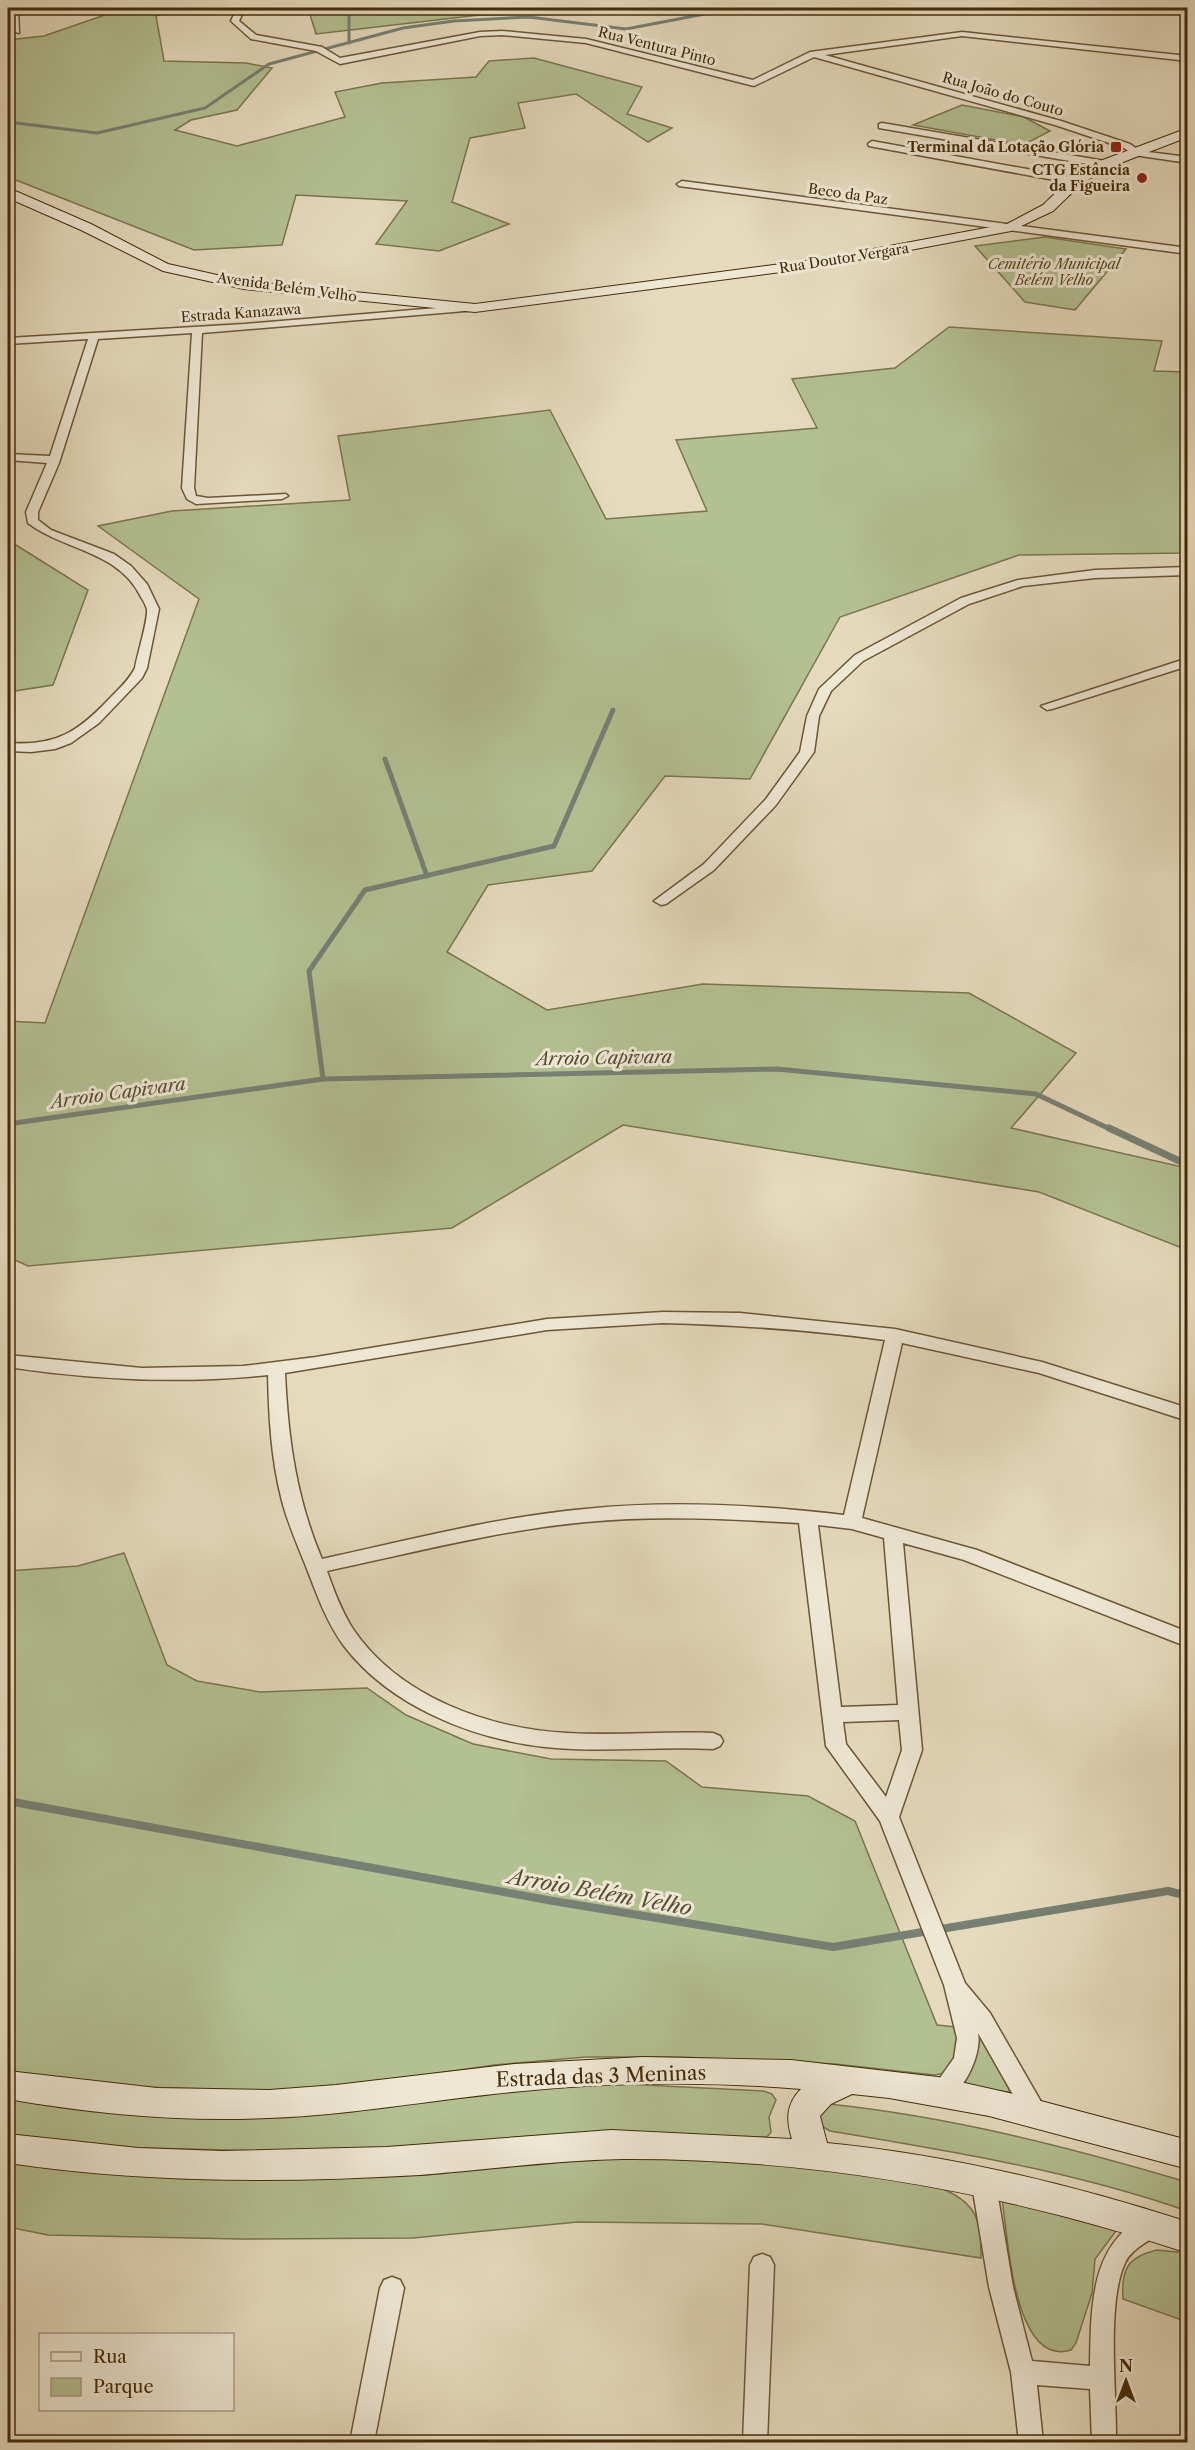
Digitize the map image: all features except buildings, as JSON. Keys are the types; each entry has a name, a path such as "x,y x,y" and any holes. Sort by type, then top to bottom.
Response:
{"main road":[{"name":"Rua Doutor Vergara","path":"475,308 820,263 1011,227 1048,208 1076,182 1105,164 1188,132"},
{"name":"Avenida Belém Velho","path":"8,193 86,227 163,267 244,285 475,308"},
{"name":"Estrada das 3 Meninas","path":"8,2085 101,2097 233,2106 306,2102 480,2080 605,2072 703,2071 852,2079 941,2092 1036,2114 1188,2155"},
{"path":"816,2155 802,2120 804,2106 818,2094 852,2079"},
{"path":"8,2149 155,2164 230,2165 419,2160 611,2145 675,2146 816,2155 911,2167 983,2180 1152,2225 1188,2238"}],"street":[{"path":"14,8 16,31"},
{"name":"Rua Ventura Pinto","path":"240,8 236,21 245,34 269,43 322,51 340,61 480,34 502,33 586,41 754,83 810,54"},
{"path":"810,54 975,34 1188,59"},
{"name":"Rua João do Couto","path":"810,54 1058,123 1127,146 1137,153 1188,160"},
{"path":"882,126 1105,164"},
{"path":"872,144 1076,182"},
{"name":"Beco da Paz","path":"682,184 1188,251"},
{"name":"Estrada Kanazawa","path":"8,341 198,330 475,308"},
{"path":"198,330 188,488 191,497 196,501 208,501 282,496"},
{"path":"8,747 49,747 68,742 82,732 136,678 141,668 153,609 141,584 127,569 110,557 47,532 33,521 32,512 54,460 94,336"},
{"path":"8,457 54,460"},
{"path":"661,902 709,867 771,802 807,752 813,716 825,689 859,658 965,602 1022,583 1095,574 1188,571"},
{"path":"1047,706 1188,662"},
{"path":"8,1360 91,1370 152,1374 276,1368 470,1335 589,1321 682,1318 737,1320 895,1335 1033,1364 1188,1415"},
{"path":"852,1522 895,1335"},
{"path":"276,1368 278,1426 296,1520 339,1623 352,1642 379,1670 411,1694 446,1712 482,1726 524,1736 572,1741 670,1737 713,1741"},
{"path":"316,1567 498,1528 586,1515 700,1511 808,1517 852,1522 970,1555 1188,1640"},
{"path":"808,1517 836,1746 889,1817 955,1985 968,2038 965,2061 941,2092"},
{"path":"889,1817 912,1750 892,1533"},
{"path":"831,1715 909,1712"},
{"path":"955,1985 982,2020 1036,2114"},
{"path":"983,2180 1001,2287 1023,2372 1031,2442"},
{"path":"1104,2442 1102,2378 1110,2272 1117,2255 1136,2234 1152,2225"},
{"path":"755,2442 762,2265"},
{"path":"362,2442 392,2288"},
{"path":"1023,2372 1102,2378"}],"green space":[{"path":"125,8 185,8 156,16 164,61 246,63 272,68 237,110 191,120 175,130 237,146 345,117 335,92 382,83 476,77 489,61 534,58 642,87 627,114 672,128 648,142 576,94 518,103 525,128 470,138 452,202 509,224 439,251 376,244 407,201 296,195 282,245 194,250 8,177 8,40 44,36"},
{"path":"308,8 548,8 548,14 480,15 316,34"},
{"path":"962,105 1024,117 1050,131 1023,145 913,125"},
{"name":"Cemitério Municipal Belém Velho","path":"1045,237 1126,249 1075,310 1025,302 975,246"},
{"path":"949,327 1162,341 1154,371 1187,372 1187,553 1019,555 840,617 750,779 665,776 592,871 488,885 447,952 547,1010 703,984 969,993 1076,1053 1011,1128 1187,1168 1187,1250 1039,1192 623,1125 452,1228 28,1266 8,1257 8,1021 45,1023 199,599 98,526 172,511 350,500 338,436 550,410 606,519 707,511 676,440 817,428 792,379 895,368"},
{"path":"8,540 88,590 53,685 8,692"},
{"path":"124,1553 167,1665 197,1681 260,1692 367,1688 406,1715 473,1744 551,1759 666,1761 702,1787 808,1796 855,1821 937,2025 956,2027 959,2055 946,2073 934,2075 835,2064 681,2057 586,2057 494,2065 356,2085 268,2091 109,2086 8,2073 8,1571 78,1566"},
{"path":"974,2023 1010,2088 1008,2092 958,2085 975,2056"},
{"path":"604,2083 764,2091 772,2094 776,2100 769,2117 771,2132 767,2137 624,2134 410,2148 269,2151 106,2147 8,2134 8,2099 88,2110 476,2092"},
{"path":"829,2104 965,2125 1054,2145 1187,2182 1187,2211 1100,2184 1055,2173 830,2131 820,2125 818,2112"},
{"path":"643,2156 813,2167 938,2187 961,2199 974,2214 980,2233 981,2258 762,2224 578,2222 413,2238 239,2239 48,2235 8,2227 8,2163 58,2168 320,2177 427,2175 526,2164"},
{"path":"1002,2199 1116,2231 1095,2259 1092,2293 1076,2343 1071,2350 1052,2350 1037,2339 1025,2320 1011,2267"},
{"path":"1157,2250 1187,2253 1187,2322 1123,2299 1123,2280 1128,2266 1139,2257"}],"waterway":[{"path":"349,8 349,43"},
{"path":"349,43 403,28 454,21 529,17 626,29 736,8"},
{"path":"8,122 97,133 205,108 269,64 349,43"},
{"path":"427,876 554,846 613,710"},
{"path":"385,759 427,876"},
{"path":"323,1079 309,971 365,890 427,876"},
{"name":"Arroio Capivara","path":"323,1079 777,1069 1036,1094 1112,1130"},
{"name":"Arroio Capivara","path":"8,1124 323,1079"},
{"name":"Arroio Capivara","path":"1109,1128 1188,1165"},
{"name":"Arroio Belém Velho","path":"8,1801 553,1901 833,1947 1168,1891 1188,1896"}],"place":[{"name":"Terminal da Lotação Glória","path":"1116,147"},
{"name":"CTG Estância da Figueira","path":"1142,178"}]}
